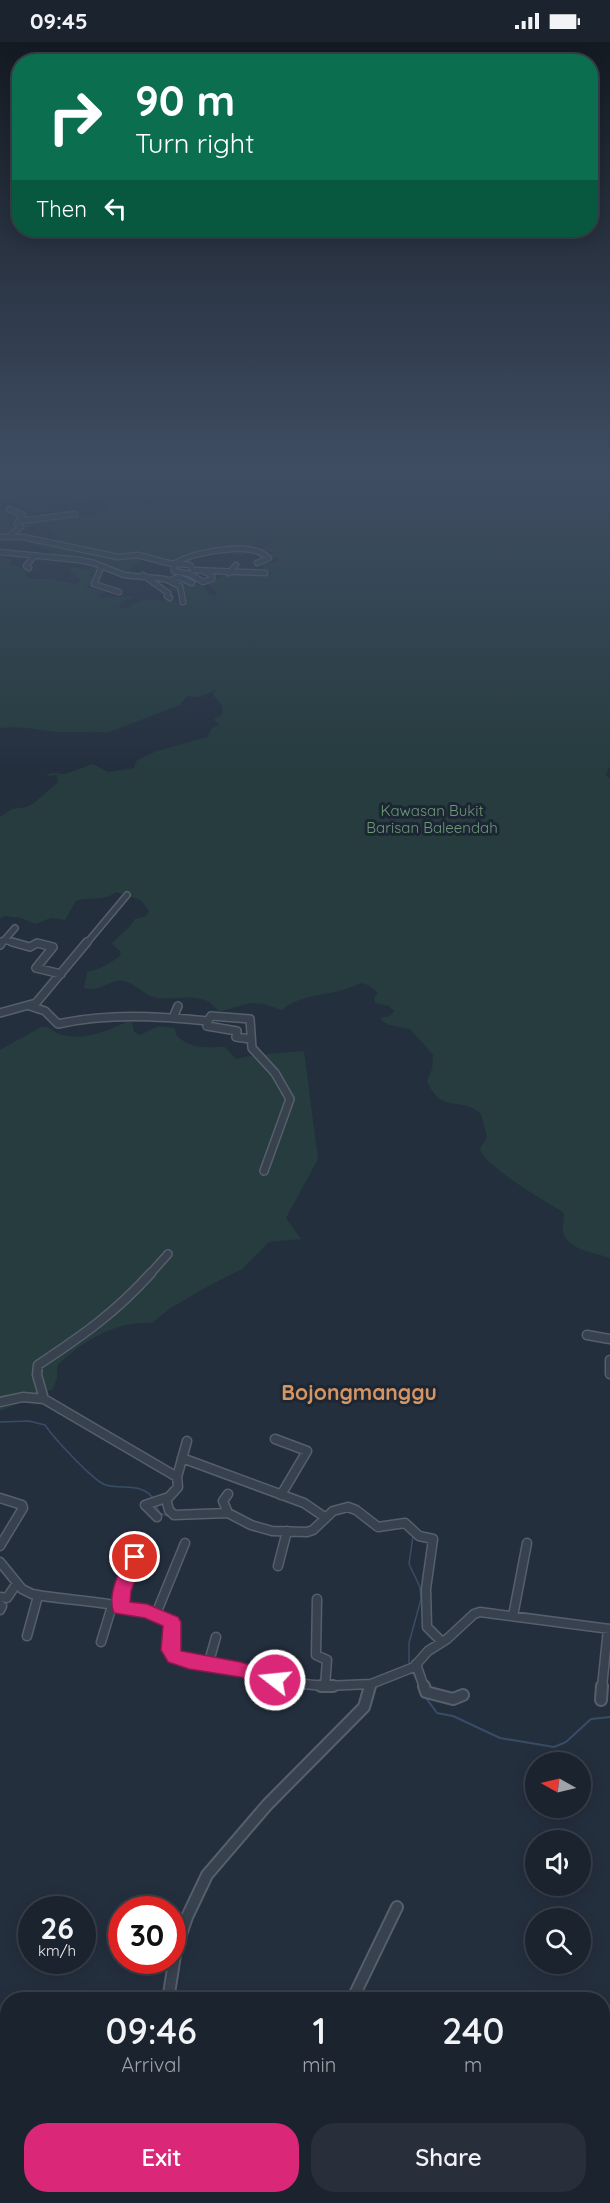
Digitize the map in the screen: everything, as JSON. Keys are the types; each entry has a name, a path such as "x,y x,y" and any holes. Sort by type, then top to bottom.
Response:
{"street":[{"path":"101,569 94,584 119,592"},
{"path":"104,569 124,575 143,575 170,580 180,586 183,602"},
{"path":"174,569 174,571 190,574 193,580"},
{"path":"195,569 229,573 265,573"},
{"path":"229,573 233,569"},
{"path":"170,580 178,577 203,582 212,579 212,576 200,570"},
{"path":"143,575 168,593 167,596 170,598"},
{"path":"163,578 173,575 193,580"},
{"path":"0,1013 30,1006 42,997 127,895"},
{"path":"2,942 15,927"},
{"path":"2,942 30,947 37,943 53,947 36,968 61,974"},
{"path":"30,1006 45,1011 58,1024 76,1020 143,1015 207,1021"},
{"path":"173,1018 178,1006"},
{"path":"250,1039 237,1037 237,1031 207,1026 207,1021 211,1016 250,1019 252,1048 275,1073 290,1099 290,1105 283,1117 264,1171"},
{"path":"44,1399 36,1369 38,1365 94,1328 129,1297 168,1254"},
{"path":"587,1335 610,1339"},
{"path":"610,1359 610,1374"},
{"path":"0,1402 23,1397 44,1399 177,1477"},
{"path":"275,1439 304,1449 307,1453 281,1495"},
{"path":"157,1517 146,1506 147,1503 162,1499 178,1487 177,1477 187,1441"},
{"path":"182,1458 304,1503 326,1518"},
{"path":"228,1494 223,1501 228,1513"},
{"path":"0,1498 22,1505 23,1508 0,1546"},
{"path":"162,1499 170,1513 180,1517 228,1513 258,1527 287,1534 313,1530 333,1511 348,1507 356,1510 374,1526 384,1527 400,1521 412,1525 419,1536 433,1539 426,1589 428,1627 442,1642"},
{"path":"278,1566 287,1534"},
{"path":"156,1614 185,1543"},
{"path":"513,1616 527,1544"},
{"path":"101,1642 135,1557"},
{"path":"0,1562 26,1592 38,1596 156,1614 172,1622 170,1650 174,1657 293,1683 325,1686 371,1684 412,1667 474,1614 486,1612 609,1629 601,1700"},
{"path":"0,1597 7,1598 17,1582"},
{"path":"27,1635 38,1596"},
{"path":"318,1599 316,1655 327,1660 325,1686"},
{"path":"0,1605 2,1606 0,1610"},
{"path":"208,1665 216,1637"},
{"path":"412,1667 426,1692 453,1699 463,1695"},
{"path":"169,1992 176,1949 187,1917 207,1875 274,1798 364,1707 371,1684"},
{"path":"356,1992 397,1907"}],"green space":[{"name":"Kawasan Bukit Barisan Baleendah","path":"0,569 25,569 26,576 33,579 52,579 78,585 80,579 70,572 72,569 99,569 89,576 94,582 85,587 105,592 97,597 102,598 131,596 132,599 125,600 118,607 127,609 144,600 183,602 187,598 184,592 171,591 169,585 188,583 199,585 215,596 216,592 209,585 214,580 238,574 271,575 272,572 262,569 610,569 610,766 606,775 610,779 610,1258 583,1250 570,1243 563,1232 563,1212 516,1183 484,1156 480,1149 487,1137 481,1114 466,1106 438,1098 427,1081 432,1069 433,1055 410,1029 389,1025 382,1021 381,1018 390,1016 394,1011 389,1006 375,1003 374,998 378,993 368,985 360,983 310,997 282,1010 264,1004 250,1003 222,1011 201,999 152,997 133,984 124,981 89,989 84,988 87,972 119,957 121,952 112,944 135,919 146,916 149,911 141,900 116,892 107,897 76,901 65,920 51,918 35,924 21,918 4,916 0,919 0,817 12,809 27,807 34,803 58,782 57,775 46,776 50,773 65,774 93,764 108,772 134,768 137,760 157,751 207,737 212,728 219,725 214,719 223,714 222,705 213,695 216,690 200,697 187,696 180,705 107,733 0,728"},
{"name":"Kawasan Bukit Barisan Baleendah","path":"111,569 129,569 135,577 131,580 125,578"},
{"path":"126,1022 132,1022 134,1032 140,1035 159,1026 175,1028 176,1035 187,1043 199,1047 225,1047 236,1059 304,1051 318,1159 286,1218 301,1239 269,1242 242,1269 169,1309 152,1323 126,1325 100,1334 66,1357 57,1366 57,1378 53,1389 0,1411 0,1050 41,1027 76,1037 102,1032"}],"waterway":[{"path":"0,1422 29,1421 45,1425 74,1458 100,1482 106,1485 139,1489 150,1494 154,1500"},
{"path":"155,1504 160,1513 170,1517"},
{"path":"409,1664 409,1643 421,1599 420,1587 409,1564 413,1536"},
{"path":"412,1671 419,1686"},
{"path":"426,1698 437,1713 453,1716 500,1738 554,1747 566,1742 591,1719 610,1717"}],"district":[{"name":"Bojongmanggu","path":"359,1392"}],"route":[{"path":"135,1557 122,1591 121,1608 147,1611 172,1622 170,1650 174,1657 189,1662 240,1670 275,1680"}]}
